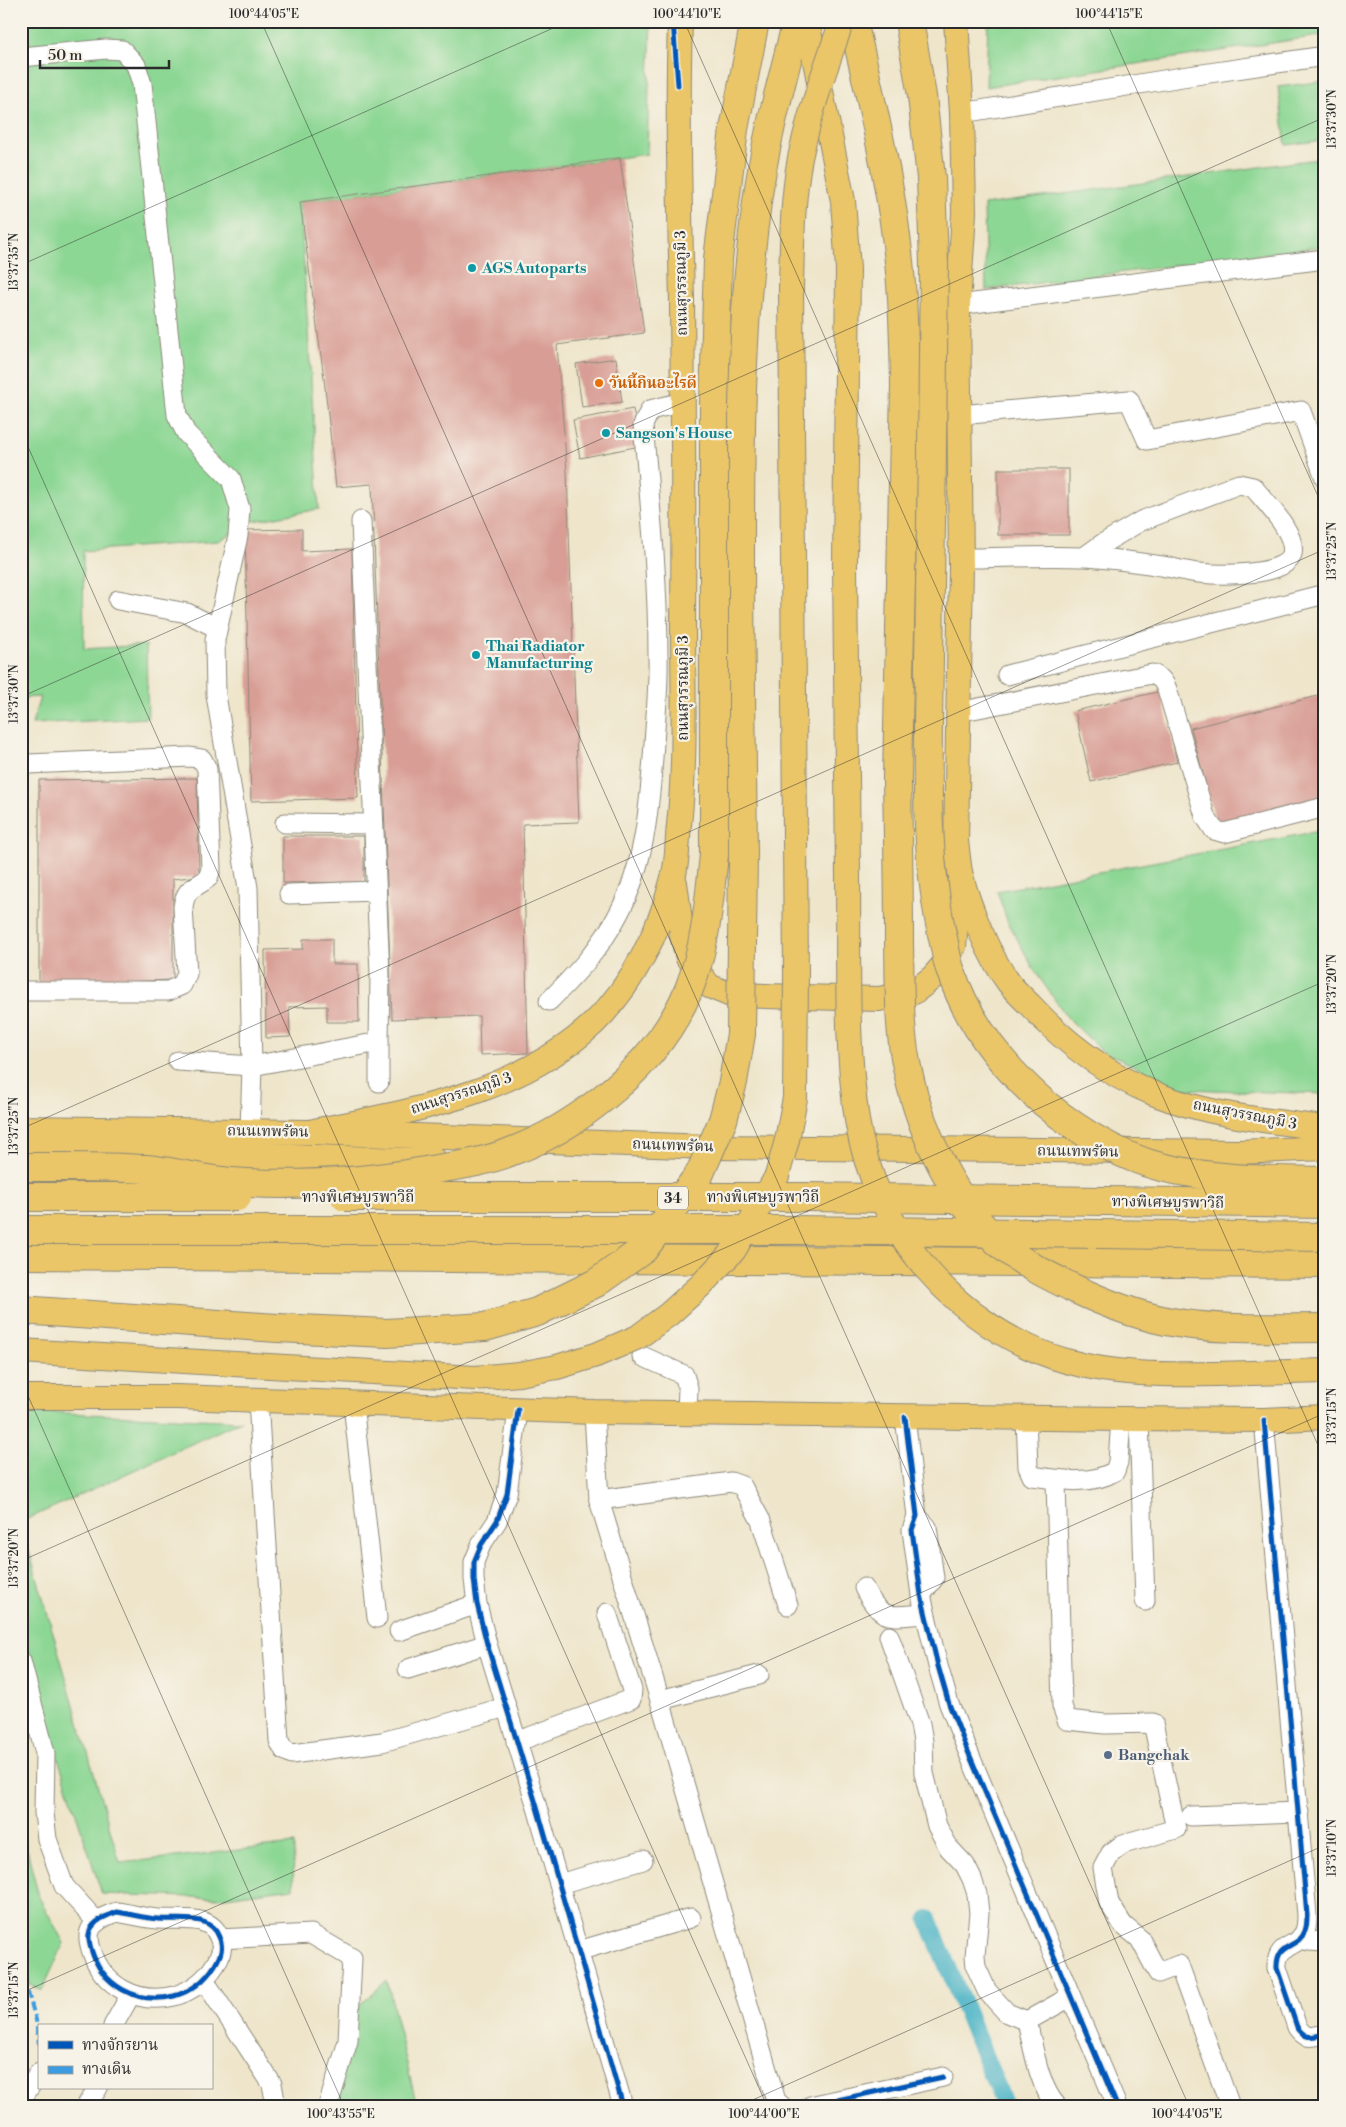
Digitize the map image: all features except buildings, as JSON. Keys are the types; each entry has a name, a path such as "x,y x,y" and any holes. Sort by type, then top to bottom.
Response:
{"highway":[{"path":"21,1167 147,1169 231,1182 309,1184 386,1177 486,1160 549,1135 584,1114 636,1070 656,1047 673,1021 688,990 698,962 706,927 714,855 714,405 718,259 734,129 755,21"},
{"path":"21,1310 277,1328 387,1333 485,1327 537,1312 596,1283 644,1249 700,1173 723,1120 733,1082 741,1034 743,852 740,466 742,372 748,282 757,201 768,137 797,21"},
{"path":"854,21 884,161 897,244 904,319 905,384 897,779 900,1014 908,1073 921,1116 940,1161 957,1194 980,1223 1006,1249 1040,1271 1126,1312 1168,1322 1217,1327 1325,1328"},
{"path":"909,21 922,96 931,178 934,264 928,790 936,907 950,968 970,1012 995,1054 1024,1085 1053,1110 1084,1132 1128,1156 1159,1166 1188,1172 1240,1178 1325,1181"},
{"path":"21,1151 136,1151 367,1161 486,1160"},
{"name":"34","path":"21,1193 1325,1204"},
{"name":"ทางพิเศษบูรพาวิถี","path":"21,1197 806,1197 1325,1204"},
{"path":"21,1230 798,1230 1325,1237"},
{"path":"21,1255 1325,1264"}],"main road":[{"name":"ถนนสุวรรณภูมิ 3","path":"310,1132 421,1108 472,1093 518,1074 558,1052 594,1022 615,999 635,971 657,927 674,876 683,784 683,402 678,85 680,21"},
{"path":"807,21 843,201 848,268 845,564 849,986 857,1121 870,1168 895,1227 932,1277 966,1309 1013,1339 1064,1360 1111,1372 1157,1375 1325,1371"},
{"path":"21,1351 475,1378 520,1374 557,1367 596,1355 638,1336 669,1314 701,1285 734,1250 778,1176 795,1098 796,974 791,288 793,224 800,159 813,105 842,21"},
{"name":"ถนนสุวรรณภูมิ 3","path":"956,21 962,113 964,213 958,305 961,558 956,842 961,876 976,919 993,957 1009,983 1056,1032 1105,1069 1155,1094 1214,1112 1271,1122 1325,1128"},
{"path":"674,876 682,935 688,958 709,986 731,995 879,999 914,992 933,977 945,963 954,946 961,876"},
{"name":"ถนนเทพรัตน","path":"21,1128 310,1132 708,1147 1239,1152 1325,1148"},
{"path":"21,1397 176,1397 518,1410 905,1417 1264,1420 1325,1417"}],"street":[{"path":"673,21 678,85"},
{"path":"21,58 106,49 122,50 136,65 142,84 177,415 186,433 231,479 240,509 238,536 215,640 216,695 248,888 252,1066 250,1131"},
{"path":"962,113 1325,56"},
{"path":"958,305 1325,259"},
{"path":"959,415 1129,400 1147,440 1301,412 1325,478"},
{"path":"549,1001 584,966 620,912 630,888 648,818 657,698 658,656 652,535 643,425 650,410 683,402"},
{"path":"961,558 1084,557 1120,560 1198,573 1237,575 1273,568 1285,563 1292,555 1292,542 1287,531 1253,487 1239,484 1141,521 1084,557"},
{"path":"361,521 380,974 380,1082"},
{"path":"1007,675 1325,594"},
{"path":"118,600 187,614 217,628"},
{"path":"958,712 1152,674 1158,676 1167,689 1205,816 1214,830 1224,833 1325,807"},
{"path":"21,768 28,764 38,763 190,757 202,759 207,769 211,869 208,878 188,891 184,898 187,974 182,985 168,991 21,991"},
{"path":"285,823 373,824"},
{"path":"288,894 376,891"},
{"path":"178,1062 252,1066 379,1042"},
{"path":"642,1356 684,1375 688,1388 687,1413"},
{"path":"258,1400 279,1741 284,1750 292,1754 382,1742 506,1707"},
{"path":"353,1404 377,1618"},
{"path":"518,1410 506,1494 497,1520 481,1545 474,1562 477,1604 487,1644 623,2106"},
{"path":"594,1412 599,1500 660,1700 776,2101 782,2106"},
{"path":"905,1417 917,1516 912,1530 921,1595 938,1666 956,1722 1117,2106"},
{"path":"1026,1418 1028,1468 1032,1476 1056,1480 1094,1479 1115,1471 1130,1419"},
{"path":"1130,1419 1145,1601"},
{"path":"1264,1420 1307,1914 1305,1931 1301,1937 1280,1950 1277,1958 1277,1968 1297,2027 1302,2035 1311,2037 1325,2034"},
{"path":"1056,1480 1062,1706 1067,1720 1105,1724 1153,1723 1176,1828 1123,1844 1111,1852 1103,1868 1109,1903 1123,1925 1140,1939 1158,1973 1179,1965 1230,2106"},
{"path":"599,1500 731,1482 742,1486 761,1521 788,1605"},
{"path":"864,1588 873,1605 880,1612 888,1616 925,1614"},
{"path":"399,1631 477,1604"},
{"path":"516,1742 631,1699 632,1690 607,1613"},
{"path":"889,1636 920,1724 923,1741 924,1773 937,1826 948,1848 965,1865 977,1894 979,1913 975,1956 976,1967 987,1991 1007,2013 1028,2021"},
{"path":"408,1669 487,1644"},
{"path":"21,1661 45,1753 44,1813 47,1839 64,1886 97,1922"},
{"path":"660,1700 759,1675"},
{"path":"1191,1816 1299,1812"},
{"path":"559,1884 642,1860"},
{"path":"117,1912 158,1919 200,1920 211,1924 220,1939 222,1948 219,1958 204,1980 183,1994 165,1998 138,1997 120,1990 108,1979 93,1956 88,1942 89,1933 97,1922 117,1912"},
{"path":"578,1951 691,1918"},
{"path":"220,1939 311,1934 352,1958 348,2041 328,2106"},
{"path":"1301,1937 1308,1941 1325,1942"},
{"path":"204,1980 272,2084 276,2106"},
{"path":"113,2024 131,1994"},
{"path":"1028,2021 1070,1996"},
{"path":"1028,2021 1035,2057 1051,2100 1057,2106"},
{"path":"21,2100 38,2074"},
{"path":"810,2106 943,2077"},
{"path":"86,2106 97,2090"}],"green space":[{"path":"21,21 651,21 647,154 300,202 319,509 249,522 218,541 83,551 84,649 146,645 148,718 32,724 40,697 21,698"},
{"path":"988,21 1325,21 1325,35 986,87"},
{"path":"1325,81 1325,140 1286,145 1278,87"},
{"path":"1325,158 1325,246 986,290 984,205"},
{"path":"1325,830 1325,1094 1183,1089 1102,1051 1067,1017 1034,970 1007,920 997,891"},
{"path":"21,1411 241,1421 21,1522"},
{"path":"21,1523 120,1863 294,1844 293,1888 218,1898 102,1894 21,1635"},
{"path":"21,1826 39,1897 64,1943 42,1991 30,1984 21,1954"},
{"path":"387,1980 417,2106 330,2106 348,2016"}],"waterway":[{"path":"928,1919 1005,2106"}],"marked path":[{"path":"21,1969 36,2020 38,2036"}],"cycle path":[{"path":"673,21 678,85"},
{"path":"518,1410 507,1494 497,1521 481,1545 474,1562 477,1604 487,1644 536,1804 623,2106"},
{"path":"905,1417 917,1516 912,1530 921,1595 949,1704 1117,2106"},
{"path":"1264,1420 1307,1915 1306,1927 1302,1937 1284,1949 1278,1959 1277,1968 1297,2027 1306,2036 1325,2034"},
{"path":"117,1912 153,1918 201,1921 209,1924 215,1929 221,1941 222,1948 219,1958 202,1981 181,1994 160,1998 134,1995 112,1983 96,1962 91,1949 89,1932 94,1924 106,1916 117,1912"},
{"path":"810,2106 943,2077"}],"place":[{"name":"AGS Autoparts","path":"472,268"},
{"name":"วันนี้กินอะไรดี","path":"599,383"},
{"name":"Sangson's House","path":"606,433"},
{"name":"Thai Radiator Manufacturing","path":"476,655"},
{"name":"Bangchak","path":"1108,1755"}]}
